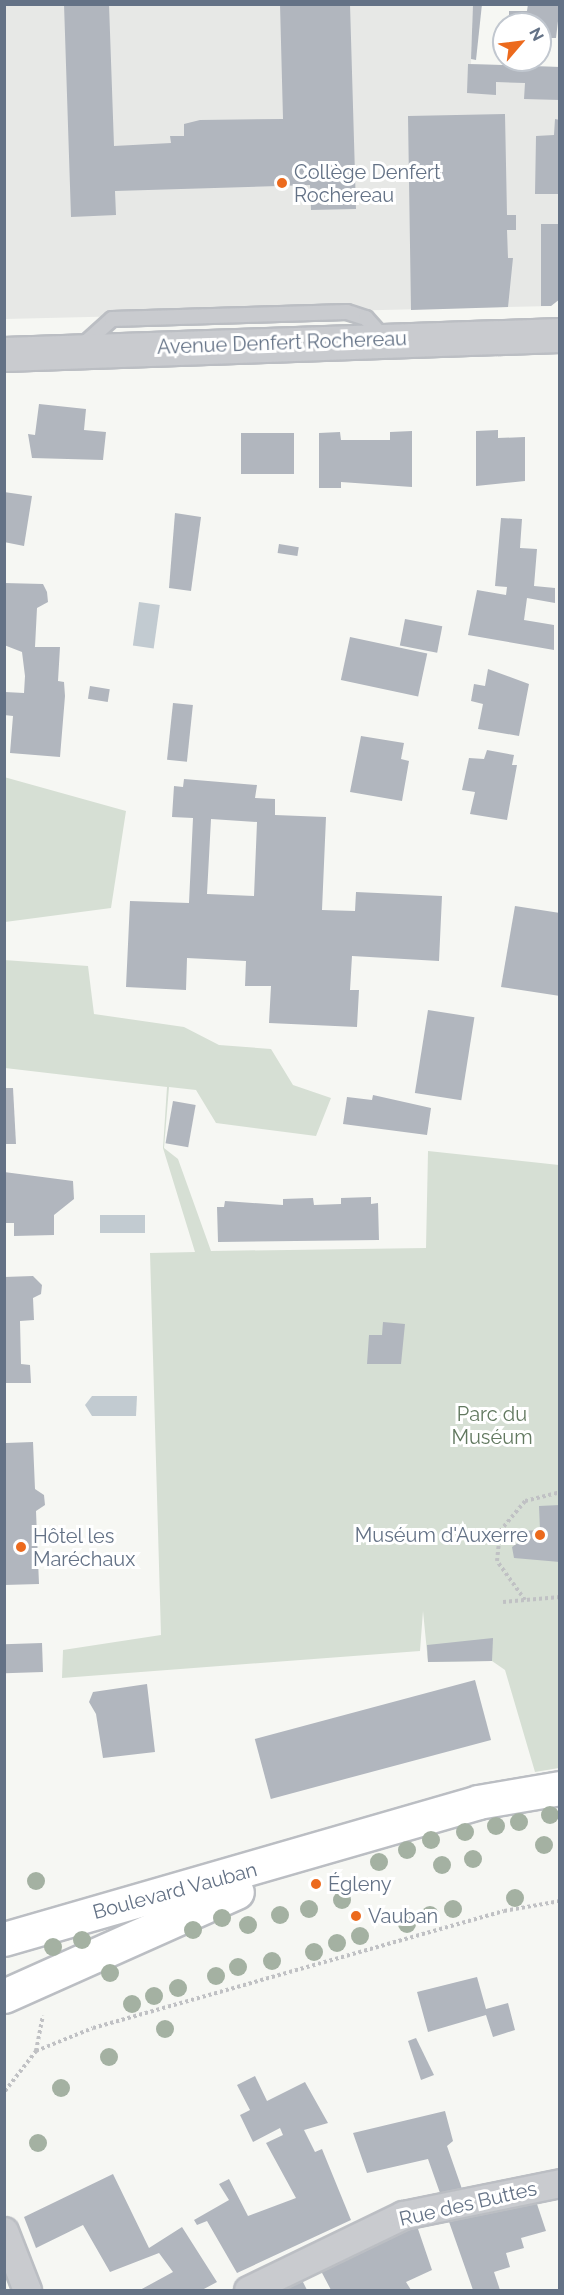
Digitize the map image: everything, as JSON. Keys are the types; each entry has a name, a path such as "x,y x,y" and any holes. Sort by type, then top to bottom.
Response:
{"main road":[{"name":"Boulevard Vauban","path":"4,1939 346,1844 478,1802 560,1788"},
{"name":"Boulevard Vauban","path":"4,1996 45,1989 346,1844"}],"street":[{"name":"Avenue Denfert Rochereau","path":"4,354 78,349 560,335"},
{"name":"Rue des Buttes","path":"248,2290 403,2215 560,2183"},
{"path":"4,2231 27,2290"}],"path":[{"path":"525,1600 497,1561 500,1531 525,1501 560,1492"},
{"path":"503,1602 560,1597"},
{"path":"36,2051 128,2019 504,1911 560,1901"},
{"path":"5,2091 36,2051 45,1989"}],"shaded area":[{"name":"Collège Denfert Rochereau","path":"4,5 473,5 471,64 492,65 492,72 552,72 552,67 559,67 559,299 551,306 5,319"},
{"path":"139,602 160,605 154,648 133,646"},
{"path":"100,1215 145,1215 145,1233 100,1233"},
{"path":"92,1396 137,1396 136,1416 92,1416 85,1405"}],"green space":[{"path":"4,777 126,811 111,908 5,922"},
{"name":"Parc du Muséum","path":"4,960 88,966 94,1014 184,1027 219,1045 271,1049 293,1085 331,1098 316,1136 216,1123 196,1090 169,1087 164,1148 178,1159 211,1251 426,1248 428,1151 559,1165 559,1768 535,1772 505,1670 492,1661 428,1662 423,1611 420,1651 62,1678 63,1650 161,1635 150,1253 195,1252 163,1148 167,1087 5,1068"}],"building":[{"path":"64,4 109,4 114,146 171,143 170,136 184,136 184,124 200,120 283,119 280,4 350,4 356,209 311,210 310,185 115,191 116,215 71,217"},
{"path":"473,4 482,4 476,60 471,59"},
{"path":"528,4 560,4 556,38 552,38 552,12 509,12 527,11"},
{"path":"468,64 492,65 492,72 552,72 552,67 560,67 560,100 524,99 525,83 496,82 496,95 467,93"},
{"path":"505,114 507,215 516,215 516,230 507,230 508,258 513,258 508,307 411,310 408,116"},
{"path":"555,119 560,120 560,194 535,194 536,136 554,135"},
{"path":"541,224 560,224 560,299 551,306 541,306"},
{"path":"39,404 86,409 84,430 106,432 103,460 32,458 28,434 35,435"},
{"path":"498,430 498,438 525,437 525,481 476,486 476,431"},
{"path":"412,431 412,487 341,482 341,488 319,488 319,433 340,432 341,440 390,440 390,432"},
{"path":"241,433 294,433 294,474 241,474"},
{"path":"4,492 32,496 24,546 4,542"},
{"path":"175,513 201,517 191,591 169,588"},
{"path":"501,518 522,519 520,548 537,549 534,586 555,588 555,603 527,598 524,620 554,625 554,650 468,635 477,590 506,595 507,587 495,586"},
{"path":"279,544 299,547 297,556 278,553"},
{"path":"4,583 43,584 47,592 48,602 37,608 35,647 60,647 58,681 64,682 65,696 60,757 10,753 13,716 4,715 5,692 24,693 25,676 22,652 4,645"},
{"path":"405,619 442,626 437,653 400,646"},
{"path":"350,637 427,653 418,696 341,680"},
{"path":"488,669 529,684 519,736 478,729 483,704 471,701 474,684 485,686"},
{"path":"90,686 110,689 108,702 88,699"},
{"path":"173,703 193,705 187,762 167,760"},
{"path":"361,736 404,743 401,759 409,761 402,801 350,792"},
{"path":"487,750 514,755 512,765 517,765 507,820 470,814 475,792 462,790 469,758 484,759"},
{"path":"184,779 257,785 255,798 275,799 275,815 326,817 322,910 355,911 356,892 442,896 439,961 352,956 350,990 359,990 357,1027 269,1023 271,986 245,986 246,961 187,958 186,990 126,987 130,901 189,903 193,818 172,817 174,786 183,787","holes":["211,819 257,822 254,896 207,894"]},
{"path":"515,906 560,913 560,996 501,987"},
{"path":"428,1010 474,1017 461,1100 415,1093"},
{"path":"4,1088 13,1088 16,1144 4,1144"},
{"path":"373,1095 431,1108 427,1135 343,1124 347,1097 372,1100"},
{"path":"173,1101 196,1105 188,1147 166,1143"},
{"path":"4,1172 73,1181 74,1199 54,1215 54,1235 14,1236 14,1223 4,1223"},
{"path":"371,1197 371,1204 378,1203 379,1240 218,1242 217,1207 224,1207 225,1201 283,1205 283,1199 313,1198 314,1205 341,1204 341,1198"},
{"path":"33,1276 42,1285 41,1294 33,1298 34,1320 20,1321 21,1364 30,1365 31,1383 4,1383 4,1277"},
{"path":"383,1322 405,1324 401,1364 367,1364 369,1335 382,1335"},
{"name":"Hôtel les Maréchaux","path":"33,1442 35,1489 44,1495 45,1505 36,1511 39,1584 4,1585 6,1443"},
{"name":"Muséum d'Auxerre","path":"560,1505 560,1562 514,1558 512,1547 522,1540 521,1531 540,1530 539,1506"},
{"path":"493,1638 492,1661 428,1662 427,1645"},
{"path":"42,1643 43,1672 5,1673 4,1644"},
{"path":"475,1680 491,1740 271,1799 255,1739"},
{"path":"147,1684 155,1752 103,1758 96,1714 89,1702 93,1692"},
{"path":"477,1977 486,2009 508,2003 515,2030 493,2037 486,2015 428,2032 417,1992"},
{"path":"416,2038 434,2075 421,2080 408,2041"},
{"path":"255,2076 267,2101 305,2082 328,2123 304,2130 315,2152 322,2149 351,2220 237,2273 207,2221 197,2225 194,2220 229,2200 219,2184 229,2179 248,2216 296,2198 266,2143 283,2135 280,2128 253,2142 240,2115 250,2110 237,2085"},
{"path":"445,2111 453,2141 447,2146 462,2189 440,2193 428,2159 367,2173 353,2133"},
{"path":"113,2174 149,2248 182,2227 217,2282 202,2290 140,2290 173,2272 159,2253 110,2272 83,2225 36,2248 24,2217"},
{"path":"535,2198 546,2231 521,2238 524,2248 506,2253 510,2267 494,2272 500,2290 473,2290 448,2219"},
{"path":"417,2226 432,2270 406,2282 411,2290 331,2290 321,2271"},
{"path":"302,2280 307,2290 282,2290 288,2288"}],"place":[{"name":"Collège Denfert Rochereau","path":"282,183"},
{"name":"Muséum d'Auxerre","path":"540,1535"},
{"name":"Hôtel les Maréchaux","path":"21,1547"},
{"name":"Égleny","path":"316,1884"},
{"name":"Vauban","path":"356,1916"}]}
